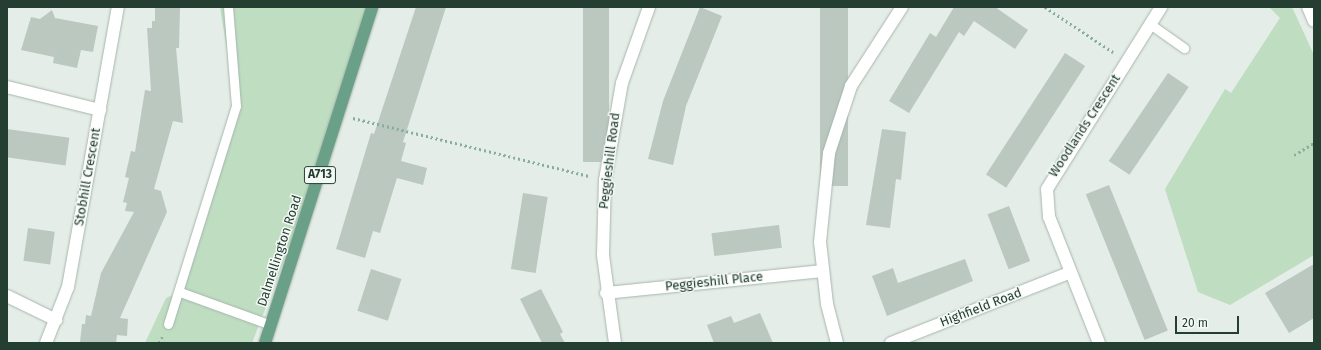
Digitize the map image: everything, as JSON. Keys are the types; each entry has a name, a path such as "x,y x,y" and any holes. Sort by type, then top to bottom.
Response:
{"main road":[{"name":"Dalmellington Road","path":"265,343 340,115 372,7"}],"street":[{"name":"Stobhill Crescent","path":"46,343 68,287 118,7"},
{"name":"Peggieshill Road","path":"615,343 606,293 605,180 622,83 649,7"},
{"path":"837,343 822,271 823,190 837,125 859,71 902,7"},
{"name":"Woodlands Crescent","path":"1099,343 1046,208 1047,189 1161,7"},
{"path":"1308,7 1314,21"},
{"path":"7,87 100,110"},
{"name":"Peggieshill Place","path":"606,293 822,271"},
{"name":"Highfield Road","path":"891,343 1071,272"},
{"path":"7,296 56,320"}],"lane":[{"path":"168,324 180,292 236,106 228,7"},
{"path":"1150,24 1184,48"},
{"path":"180,292 271,325"}],"path":[{"path":"1045,7 1126,61"},
{"path":"340,115 605,180"},
{"path":"1294,155 1314,143"}],"green space":[{"path":"220,7 372,7 340,115 252,343 145,343 166,298 180,292 236,106"},
{"path":"1269,7 1292,7 1314,55 1314,255 1230,305 1198,292 1165,189 1225,89 1231,93 1280,18"}],"building":[{"path":"155,7 180,7 179,48 176,48 183,123 173,121 154,189 161,191 167,212 120,318 128,319 127,336 117,335 116,343 80,342 82,324 85,324 86,315 91,316 101,273 134,212 125,211 127,203 123,202 129,178 125,177 131,151 135,152 145,90 151,91 147,28 152,28 152,21 155,21"},
{"path":"416,7 446,7 403,142 406,143 401,161 427,168 423,185 397,178 380,233 373,231 365,258 336,249 371,133 374,134"},
{"path":"583,7 609,7 609,162 583,162"},
{"path":"700,7 722,16 686,106 673,165 648,159 663,101"},
{"path":"820,7 848,7 848,186 820,186"},
{"path":"954,7 995,7 1028,30 1015,49 974,21 964,36 959,32 909,113 889,101 930,33 936,37"},
{"path":"52,10 55,18 98,26 93,52 81,50 77,68 53,63 54,57 21,50 31,17 40,19"},
{"path":"1065,53 1085,66 1006,188 986,175"},
{"path":"1168,73 1189,87 1129,175 1109,161"},
{"path":"7,129 69,138 65,165 7,157"},
{"path":"882,129 906,132 901,180 896,179 890,228 866,225"},
{"path":"1109,185 1168,331 1145,340 1086,194"},
{"path":"523,193 548,197 536,273 511,269"},
{"path":"1009,206 1030,261 1009,269 988,214"},
{"path":"779,225 782,248 714,256 712,233"},
{"path":"28,228 55,232 50,264 23,261"},
{"path":"965,259 973,281 887,316 872,276 893,268 898,283"},
{"path":"1314,264 1314,318 1289,333 1265,293"},
{"path":"371,269 401,279 388,321 357,311"},
{"path":"541,289 563,332 560,334 565,343 542,343 520,299"},
{"path":"760,313 773,343 714,343 707,325 731,316 734,323"}]}
